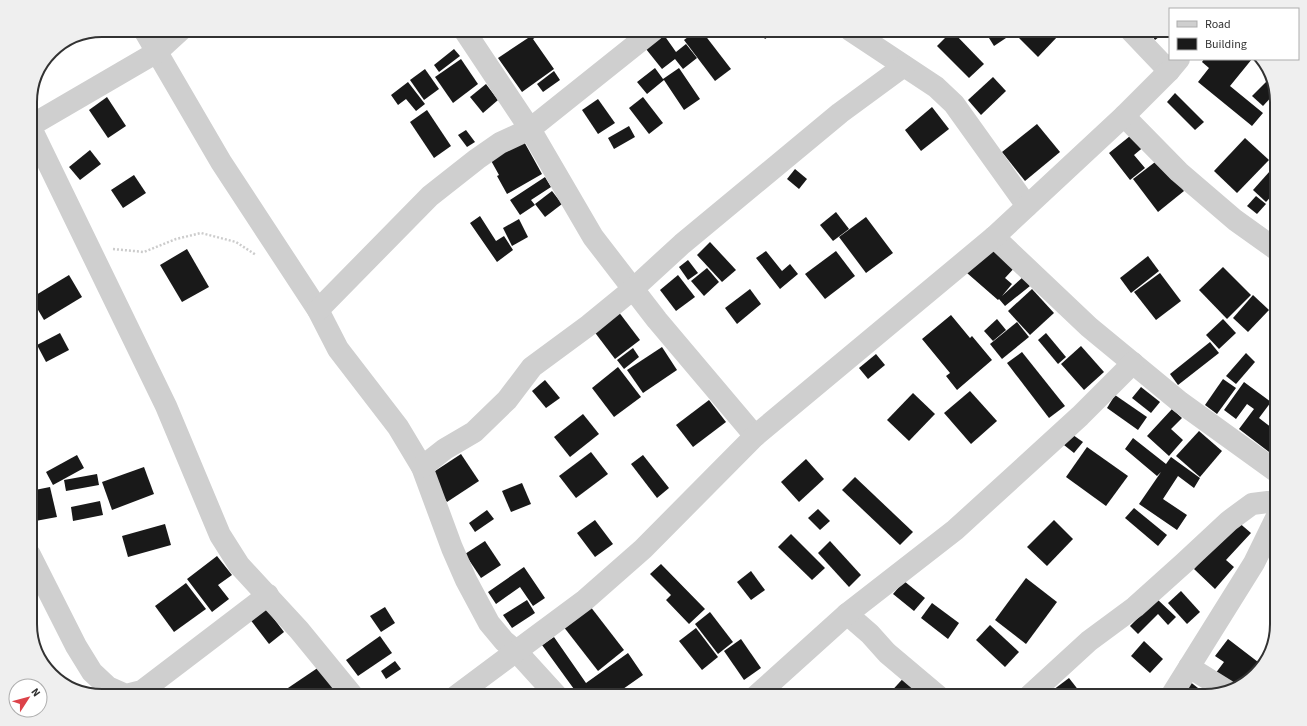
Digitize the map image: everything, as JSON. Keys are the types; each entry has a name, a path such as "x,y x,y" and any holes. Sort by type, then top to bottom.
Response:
{"street":[{"path":"148,37 221,162 318,310 338,349 398,427 422,466 452,548 466,580 489,623 504,641 516,651 551,689"},
{"path":"37,122 157,52 173,37"},
{"path":"469,37 530,130 593,237 657,320 755,436"},
{"path":"318,310 430,196 500,143 530,130 645,37"},
{"path":"860,37 936,87 954,104 1027,206"},
{"path":"465,689 585,600 643,549 755,436 994,237 1124,116 1174,65 1139,37"},
{"path":"422,466 445,449 474,432 507,400 532,367 589,325 682,244 835,118 904,66"},
{"path":"1124,116 1184,177 1235,220 1270,245"},
{"path":"37,140 166,406 220,535 240,565 299,630 347,689"},
{"path":"994,237 1089,327 1180,402 1270,467"},
{"path":"764,689 846,614 955,530 1080,416 1133,363"},
{"path":"1037,689 1089,641 1135,607 1229,521 1252,504 1270,502"},
{"path":"1175,689 1254,563 1270,530"},
{"path":"37,569 76,646 92,672 112,689"},
{"path":"145,689 268,595"},
{"path":"846,614 870,634 887,653 930,689"},
{"path":"1189,667 1221,687"}],"path":[{"path":"87,242 114,250 144,252 176,239 201,233 236,242 262,258"}],"building":[{"path":"530,37 536,37 533,39 554,69 522,92 498,58"},
{"path":"661,37 665,37 676,52 686,44 697,58 683,69 675,59 662,69 646,49"},
{"path":"688,37 706,37 731,69 715,81 684,40"},
{"path":"946,37 958,37 984,64 969,78 937,46"},
{"path":"988,37 1005,37 1006,38 994,46"},
{"path":"1018,37 1057,37 1038,57"},
{"path":"454,49 460,56 439,72 434,65"},
{"path":"461,59 478,84 453,103 435,77"},
{"path":"1203,60 1251,60 1230,86 1263,113 1252,126 1198,82 1209,68 1202,62"},
{"path":"655,68 663,79 679,68 700,99 684,110 664,80 647,94 637,82"},
{"path":"425,69 439,89 424,100 410,80"},
{"path":"554,71 560,80 543,92 537,84"},
{"path":"993,77 1006,91 981,115 968,100"},
{"path":"1267,81 1270,98 1263,106 1252,96"},
{"path":"408,82 425,104 416,111 406,99 398,105 391,95"},
{"path":"486,84 498,100 483,113 470,97"},
{"path":"1175,93 1204,122 1195,130 1167,102"},
{"path":"107,97 126,126 108,138 89,110"},
{"path":"643,97 663,123 649,134 629,108"},
{"path":"598,99 615,123 598,134 582,110"},
{"path":"932,107 949,129 921,151 905,130"},
{"path":"427,110 451,146 434,158 410,122"},
{"path":"1037,124 1060,152 1025,181 1002,152"},
{"path":"629,126 635,137 614,149 608,138"},
{"path":"466,130 475,142 467,147 458,135"},
{"path":"1135,132 1146,145 1134,155 1145,168 1130,180 1109,153"},
{"path":"522,138 542,174 507,194 489,157"},
{"path":"1245,138 1269,160 1237,193 1214,171"},
{"path":"90,150 101,164 80,180 69,167"},
{"path":"1159,159 1184,191 1158,212 1133,179"},
{"path":"795,169 807,179 799,189 787,179"},
{"path":"1270,171 1270,198 1266,202 1253,190"},
{"path":"134,175 146,193 123,208 111,190"},
{"path":"545,177 551,187 531,200 535,205 520,215 510,200"},
{"path":"552,191 562,204 545,217 535,204"},
{"path":"1256,196 1266,204 1257,214 1247,206"},
{"path":"836,212 849,229 833,241 820,225"},
{"path":"480,216 496,241 504,236 513,250 497,262 470,223"},
{"path":"866,217 893,253 866,273 839,237"},
{"path":"519,219 528,237 512,246 503,228"},
{"path":"710,242 736,270 722,282 697,255"},
{"path":"993,244 1017,265 1005,278 1012,284 1002,296 1023,277 1030,286 1005,306 999,299 998,300 967,273"},
{"path":"187,249 209,287 182,302 160,265"},
{"path":"766,251 782,271 790,264 798,274 780,289 756,258"},
{"path":"836,251 855,276 825,299 805,274"},
{"path":"1148,256 1159,271 1131,293 1120,278"},
{"path":"688,260 698,273 688,280 679,267"},
{"path":"1223,267 1251,295 1227,319 1199,290"},
{"path":"707,268 719,282 704,296 691,281"},
{"path":"1160,273 1181,301 1156,320 1134,292"},
{"path":"69,275 82,297 44,320 37,308 37,294"},
{"path":"678,275 695,297 676,311 660,290"},
{"path":"750,289 761,304 737,324 725,308"},
{"path":"1032,289 1054,313 1030,335 1008,311"},
{"path":"1253,295 1269,310 1248,332 1233,318"},
{"path":"618,311 640,340 615,359 593,330"},
{"path":"951,315 970,338 972,336 992,360 957,390 946,376 950,373 922,339"},
{"path":"997,319 1006,330 993,341 984,331"},
{"path":"1223,319 1236,333 1219,349 1206,335"},
{"path":"1017,322 1029,337 1002,359 990,344"},
{"path":"60,333 69,350 46,362 37,345"},
{"path":"1046,333 1066,357 1058,364 1038,340"},
{"path":"1210,342 1219,353 1178,385 1170,374"},
{"path":"1081,346 1104,372 1084,390 1061,364"},
{"path":"662,347 677,370 643,393 627,370"},
{"path":"633,348 639,357 624,369 617,360"},
{"path":"1022,352 1065,406 1049,418 1007,363"},
{"path":"1246,353 1255,362 1236,384 1226,376"},
{"path":"876,354 885,365 868,379 859,368"},
{"path":"618,367 641,397 614,417 592,388"},
{"path":"1223,379 1236,388 1217,414 1205,405"},
{"path":"545,380 560,398 546,408 532,391"},
{"path":"1244,382 1270,401 1259,418 1270,427 1270,453 1239,429 1254,409 1247,404 1236,419 1224,410"},
{"path":"1141,387 1160,402 1151,413 1132,398"},
{"path":"970,391 997,421 971,444 944,413"},
{"path":"913,393 935,414 909,441 887,420"},
{"path":"1115,395 1147,417 1138,430 1107,408"},
{"path":"709,400 726,422 693,447 676,425"},
{"path":"1172,409 1182,418 1171,429 1183,440 1169,456 1147,436"},
{"path":"583,414 599,434 570,457 554,437"},
{"path":"1199,431 1222,451 1200,477 1176,456"},
{"path":"1073,435 1083,442 1074,453 1064,445"},
{"path":"1133,438 1166,464 1171,457 1200,478 1194,488 1178,476 1163,499 1187,515 1177,530 1139,504 1161,472 1157,476 1125,449"},
{"path":"1087,447 1128,476 1106,506 1066,477"},
{"path":"591,452 608,474 576,498 559,476"},
{"path":"461,454 479,481 447,502 429,475"},
{"path":"77,455 84,468 53,485 46,472"},
{"path":"643,455 669,488 657,498 631,464"},
{"path":"806,459 824,479 799,502 781,482"},
{"path":"144,467 154,494 112,510 102,482"},
{"path":"97,474 99,485 66,491 64,480"},
{"path":"855,477 913,532 900,545 842,490"},
{"path":"522,483 531,504 511,512 502,491"},
{"path":"50,487 57,517 37,521 37,490"},
{"path":"100,501 103,515 73,521 71,507"},
{"path":"1134,508 1167,535 1158,546 1125,518"},
{"path":"818,509 830,521 820,530 808,518"},
{"path":"487,510 494,519 475,532 469,523"},
{"path":"595,520 613,544 595,557 577,533"},
{"path":"1054,520 1073,539 1047,566 1027,547"},
{"path":"1237,521 1251,533 1226,560 1234,567 1215,589 1194,569"},
{"path":"165,524 171,545 128,557 122,536"},
{"path":"791,534 825,568 812,580 778,547"},
{"path":"485,541 501,565 481,578 465,554"},
{"path":"830,541 861,575 849,587 818,553"},
{"path":"217,556 232,575 218,585 229,599 212,612 187,579"},
{"path":"661,564 705,609 689,624 666,600 671,595 650,574"},
{"path":"524,567 545,598 533,606 520,587 496,604 488,592"},
{"path":"751,571 765,590 751,600 737,582"},
{"path":"1026,578 1057,602 1026,644 995,620"},
{"path":"904,581 925,598 914,611 893,594"},
{"path":"186,583 206,609 174,632 155,606"},
{"path":"1181,591 1200,612 1187,624 1168,603"},
{"path":"1157,599 1176,617 1168,625 1158,614 1138,634 1130,626"},
{"path":"527,600 535,613 512,628 503,615"},
{"path":"932,603 959,623 948,639 921,618"},
{"path":"590,606 624,650 598,671 563,626"},
{"path":"265,607 284,632 269,644 249,618"},
{"path":"385,607 395,623 381,632 370,616"},
{"path":"710,612 733,642 718,654 695,624"},
{"path":"990,625 1019,652 1005,667 976,640"},
{"path":"696,628 718,657 702,670 679,641"},
{"path":"380,636 392,653 358,676 346,660"},
{"path":"554,637 586,683 628,653 643,675 623,689 574,689 542,645"},
{"path":"741,639 761,668 744,680 724,651"},
{"path":"1228,639 1258,662 1248,673 1229,684 1215,674 1224,662 1215,656"},
{"path":"1144,641 1163,659 1150,673 1131,656"},
{"path":"395,661 401,669 386,679 381,671"},
{"path":"322,665 337,689 286,689"},
{"path":"909,672 927,689 893,689"},
{"path":"1069,678 1078,689 1054,689"},
{"path":"1189,681 1199,689 1183,689"}]}
